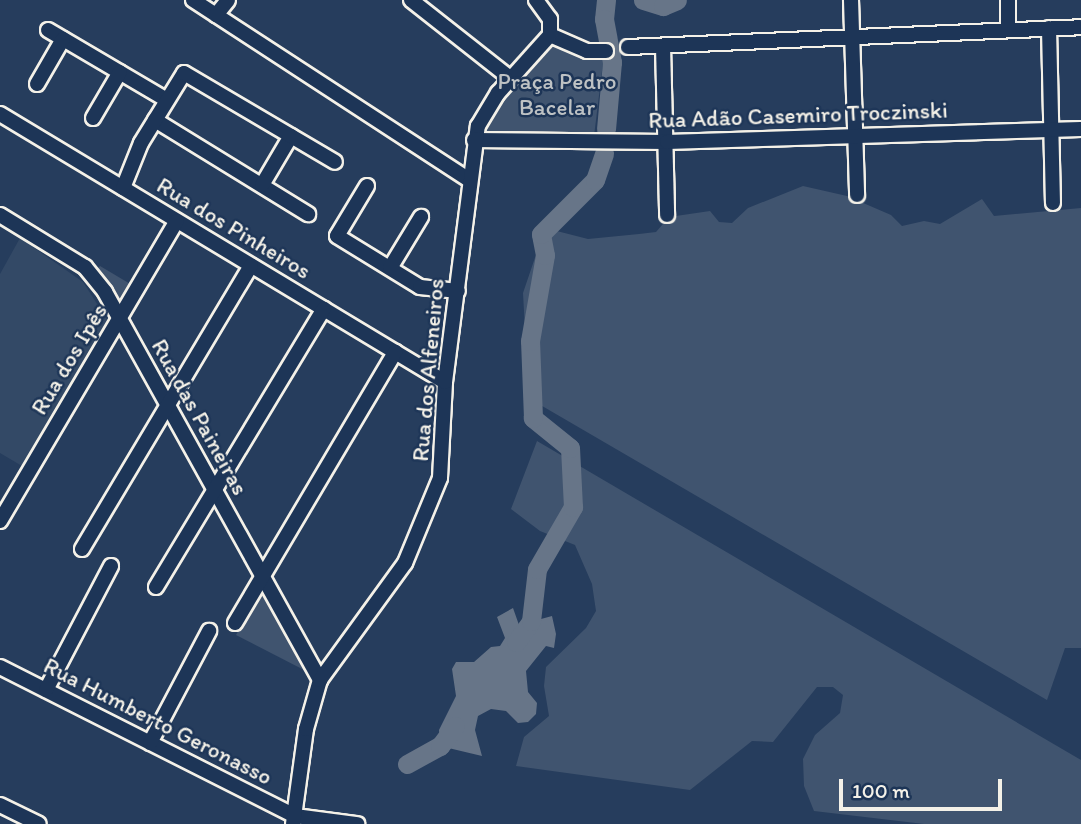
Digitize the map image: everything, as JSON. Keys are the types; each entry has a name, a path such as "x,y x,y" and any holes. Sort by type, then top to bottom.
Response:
{"street":[{"path":"194,0 470,180"},
{"path":"216,15 228,0"},
{"path":"411,0 510,78"},
{"path":"536,0 550,19 550,35 587,51 606,51"},
{"path":"851,0 857,195"},
{"path":"1008,0 1008,30"},
{"path":"628,47 1081,27"},
{"path":"1049,28 1053,203"},
{"path":"48,30 167,100"},
{"name":"Rua dos Alfeneiros","path":"294,820 309,713 320,680 410,553 442,470 445,382 474,140 486,110 510,78 550,35"},
{"path":"37,84 63,39"},
{"path":"663,46 667,215"},
{"path":"93,118 120,72"},
{"path":"123,188 155,120 184,73 335,162"},
{"name":"Rua dos Pinheiros","path":"0,114 445,382"},
{"path":"155,120 307,214"},
{"name":"Rua Adão Casemiro Troczinski","path":"474,140 667,142 1081,129"},
{"path":"262,185 291,136"},
{"path":"367,186 337,236 420,287 458,291"},
{"name":"Rua das Paineiras","path":"0,215 85,267 119,318 320,680"},
{"path":"390,268 421,217"},
{"name":"Rua dos Ipês","path":"2,513 177,220"},
{"path":"82,549 251,265"},
{"path":"156,587 324,309"},
{"path":"235,623 395,352"},
{"path":"46,690 111,566"},
{"path":"150,743 209,631"},
{"name":"Rua Humberto Geronasso","path":"0,667 294,820"},
{"path":"0,805 39,824"},
{"path":"294,820 357,824"}],"shaded area":[{"path":"20,238 83,282 108,321 22,466 0,453 0,274"},
{"path":"513,608 519,625 552,616 556,634 554,648 546,646 526,671 528,692 537,703 536,714 528,722 518,723 506,711 491,709 478,716 475,730 482,756 440,746 439,730 456,696 452,669 456,662 474,662 491,647 500,646 505,638 497,617"}],"green space":[{"name":"Praça Pedro Bacelar","path":"552,39 604,55 594,136 481,134 490,112"},
{"path":"803,186 847,196 891,215 902,226 924,221 940,224 982,199 994,216 1081,208 1081,648 1065,648 1047,700 537,403 527,366 523,293 545,228 588,239 639,234 656,232 669,217 710,211 719,222 732,223 748,208"},
{"path":"100,266 132,285 120,306 97,269"},
{"path":"537,441 1081,760 1081,824 924,824 814,811 804,786 803,759 815,735 840,713 843,695 833,687 817,687 773,742 752,741 690,790 516,766 524,737 549,716 544,686 546,667 586,628 596,611 592,584 575,545 540,531 511,509"},
{"path":"261,591 306,671 236,635"}],"waterway":[{"path":"606,0 604,19 612,62 606,129"},
{"path":"643,0 663,6 677,0"},
{"path":"516,642 531,621 537,569 573,507 570,448 533,418 530,341 545,255 541,234 595,180 604,154"},
{"path":"407,764 440,746 455,726"}]}
